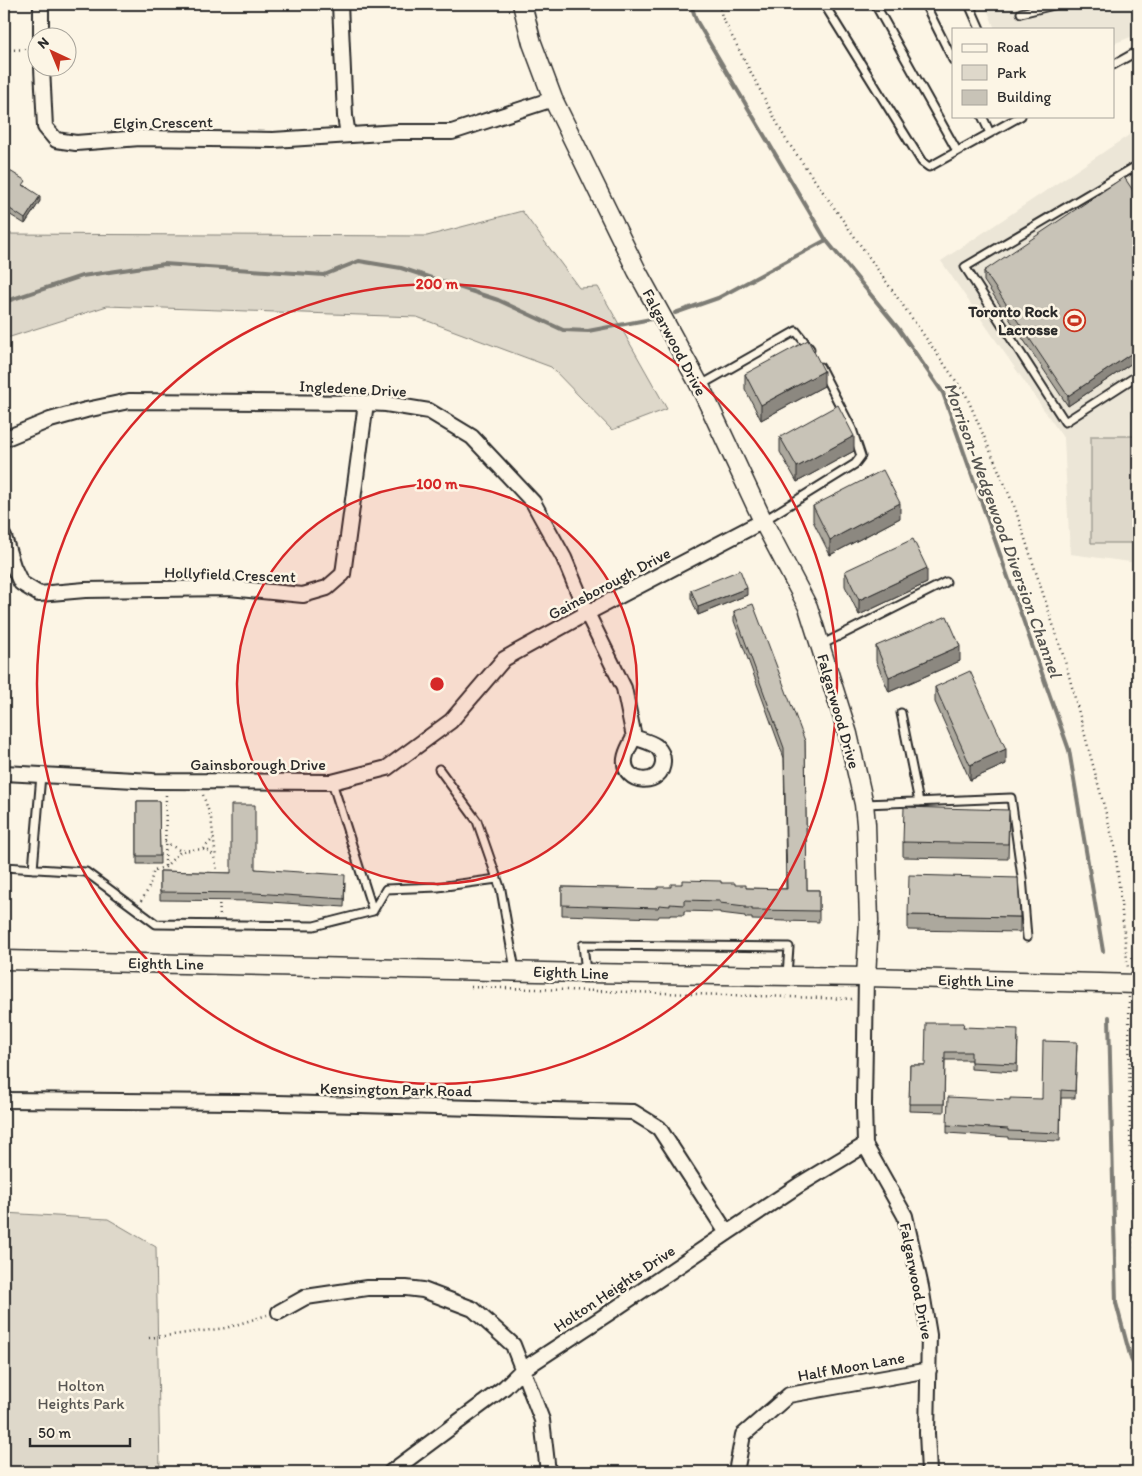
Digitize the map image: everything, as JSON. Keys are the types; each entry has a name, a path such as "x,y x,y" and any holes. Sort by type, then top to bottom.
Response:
{"street":[{"path":"41,4 41,28"},
{"path":"340,4 345,116 348,135"},
{"name":"Falgarwood Drive","path":"522,4 532,43 553,99 637,271 700,386 763,521 808,607 848,734 864,804 866,824 869,921 866,977 865,1144 905,1216 922,1287 930,1335 927,1433 929,1472"},
{"name":"Elgin Crescent","path":"42,78 44,127 56,140 76,144 140,138 273,140 348,135 452,132 553,99"},
{"name":"Ingledene Drive","path":"4,439 50,420 86,410 129,402 366,403 386,404 429,411 472,437 533,502 564,558 587,613 624,688 634,737"},
{"name":"Hollyfield Crescent","path":"4,537 21,584 39,594 85,590 229,588 303,595 327,588 343,574 366,403"},
{"name":"Gainsborough Drive","path":"4,773 166,781 332,782 387,768 451,721 504,659 587,613 763,521"},
{"name":"Eighth Line","path":"4,960 1134,984"},
{"name":"Kensington Park Road","path":"4,1100 238,1102 633,1112 659,1128 727,1233"},
{"name":"Holton Heights Drive","path":"391,1472 505,1386 522,1370 799,1185 865,1144"},
{"path":"279,1312 306,1297 367,1288 423,1290 473,1309 513,1345 542,1420 548,1472"},
{"name":"Half Moon Lane","path":"736,1472 743,1435 789,1395 929,1370"}],"lane":[{"path":"824,4 922,162 929,167 1016,118"},
{"path":"875,4 957,152"},
{"path":"925,4 952,58"},
{"path":"969,4 980,28"},
{"path":"1021,12 1058,4"},
{"path":"1114,64 1138,51"},
{"path":"983,118 990,133"},
{"path":"1138,165 965,267 1065,422 1138,375"},
{"path":"700,386 796,331 811,350 852,429 861,456 855,464 763,521"},
{"path":"821,645 946,582"},
{"path":"901,713 919,802"},
{"path":"439,769 477,821 501,890 515,970"},
{"path":"33,869 41,776"},
{"path":"332,782 373,911"},
{"path":"864,804 1011,798 1022,877 1027,937"},
{"path":"4,867 86,872 156,924 314,926 373,911 386,889 438,887 497,879"},
{"path":"586,973 583,945 789,947 787,976"}],"path":[{"path":"719,4 722,17 785,138 966,395 1015,508 1065,661 1115,847 1134,984 1130,1134 1138,1290"},
{"path":"4,50 28,49"},
{"path":"165,867 166,781"},
{"path":"198,781 211,818 217,878"},
{"path":"203,850 214,838"},
{"path":"165,842 181,851 203,850 212,853 216,859"},
{"path":"137,909 148,890 154,870 165,867 181,851"},
{"path":"218,897 220,924"},
{"path":"149,1338 226,1328 279,1312"}],"shaded area":[{"path":"985,4 1138,4 1138,34 1114,44 1114,28 995,28"},
{"path":"1138,129 1138,563 1070,554 1064,439 941,261"}],"green space":[{"path":"522,211 579,288 598,287 667,409 612,430 551,367 417,317 107,306 4,339 4,234 427,236"},
{"path":"1091,436 1138,436 1138,543 1091,543"},
{"name":"Holton Heights Park","path":"4,1213 108,1219 156,1247 160,1472 4,1472"}],"building":[{"path":"10,171 26,181 23,185 40,196 25,219 4,205 8,197 4,194 4,181"},
{"name":"Toronto Rock Lacrosse","path":"1124,177 1138,198 1138,349 1068,396 984,271"},
{"path":"808,340 824,371 761,405 745,374"},
{"path":"838,405 854,436 797,467 780,437"},
{"path":"883,470 900,503 830,540 813,506"},
{"path":"913,539 927,568 859,600 845,571"},
{"path":"740,570 747,588 698,607 691,590"},
{"path":"753,604 805,741 807,890 819,890 819,911 752,910 752,908 745,908 745,906 720,903 720,901 684,900 684,905 659,905 658,908 562,905 562,887 658,889 658,887 671,887 671,884 682,884 682,880 721,881 721,883 746,885 746,888 787,889 784,748 734,611"},
{"path":"947,616 960,646 889,677 876,646"},
{"path":"970,671 1006,749 970,765 935,687"},
{"path":"137,801 159,801 160,856 137,856"},
{"path":"231,805 255,805 255,869 345,875 344,899 255,893 160,892 160,871 231,873"},
{"path":"904,807 1009,810 1008,844 903,842"},
{"path":"909,875 1018,878 1020,917 908,915"},
{"path":"926,1023 964,1023 963,1027 1018,1029 1017,1064 971,1062 971,1052 945,1052 944,1104 909,1104 910,1065 925,1065"},
{"path":"1043,1041 1077,1042 1075,1091 1061,1090 1060,1133 1008,1131 1008,1129 947,1125 948,1097 1010,1100 1010,1098 1042,1099"}],"waterway":[{"name":"Morrison-Wedgewood Diversion Channel","path":"691,4 696,20 826,240 898,328 943,393 1069,750 1103,951"},
{"path":"675,313 718,298 826,240"},
{"path":"4,302 82,276 164,264 324,275 359,261 401,268 498,300 563,330 588,331 651,319"},
{"name":"Morrison-Wedgewood Diversion Channel","path":"1109,1017 1116,1303 1131,1359 1138,1372"}],"place":[{"name":"Toronto Rock Lacrosse","path":"1074,320"}]}
